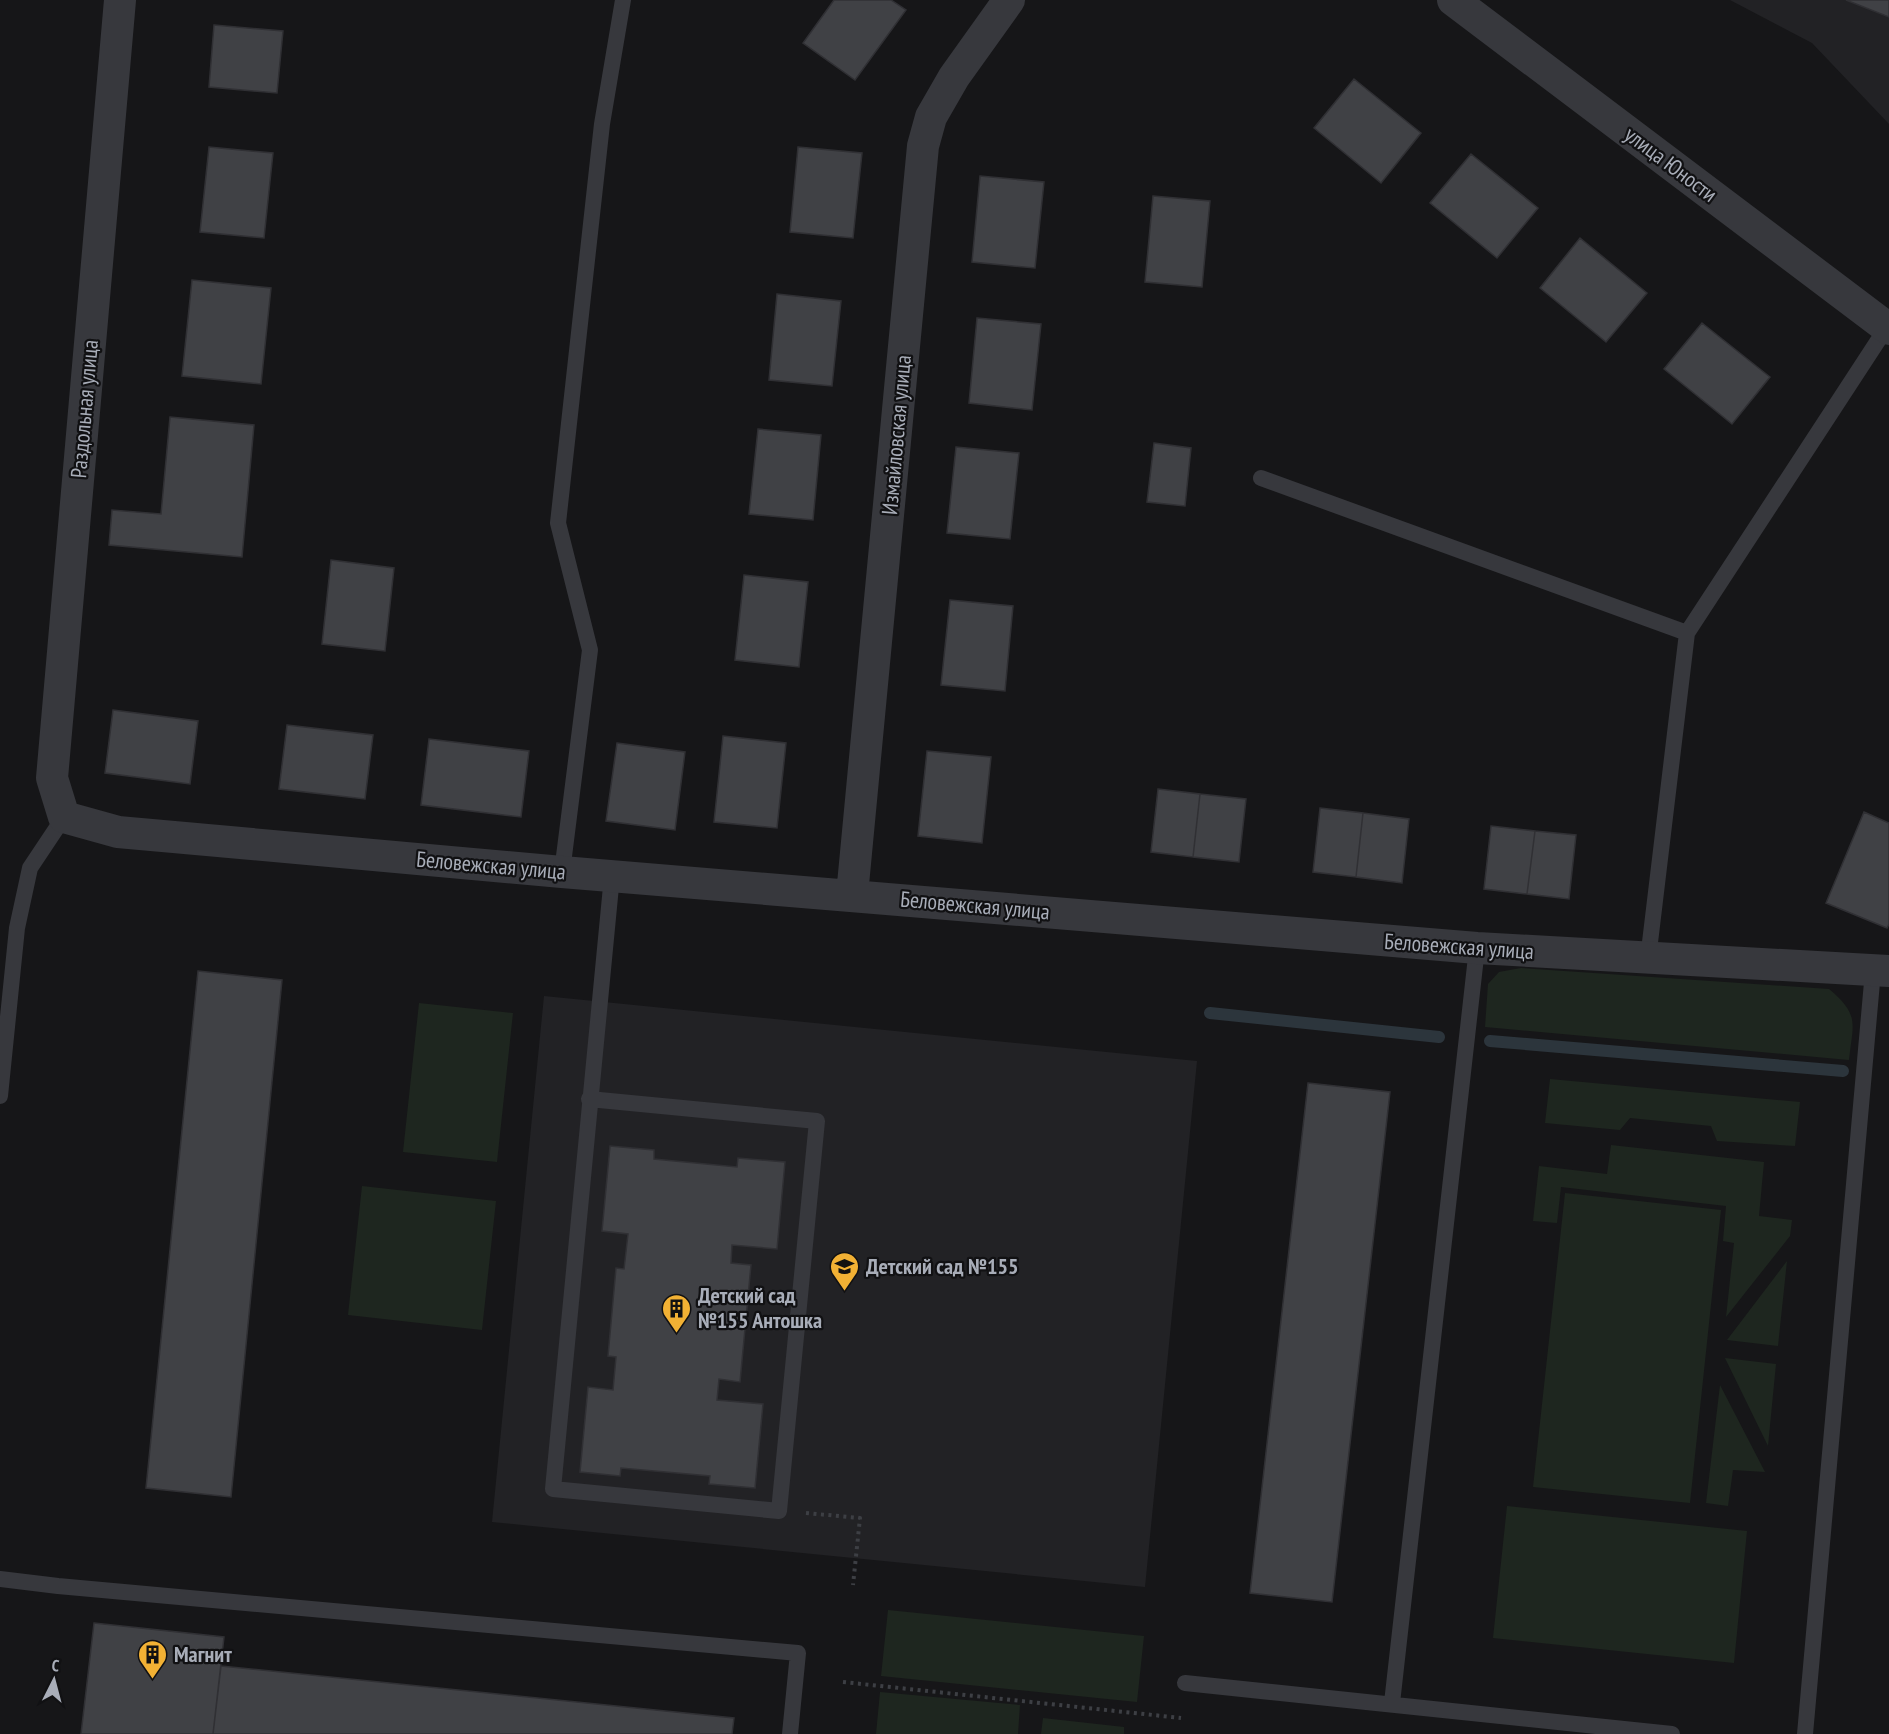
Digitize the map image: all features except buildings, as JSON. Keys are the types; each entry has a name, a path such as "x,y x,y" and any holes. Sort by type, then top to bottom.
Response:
{"street":[{"name":"Раздольная улица","path":"64,817 52,778 120,0"},
{"name":"Измайловская улица","path":"852,895 923,146 931,117 954,77 1010,0"},
{"name":"улица Юности","path":"1453,0 1888,328"},
{"name":"Беловежская улица","path":"64,817 118,832 562,872 1477,948 1881,971"}],"lane":[{"path":"562,872 591,650 558,523 602,124 623,0"},
{"path":"1648,959 1687,633 1888,328"},
{"path":"1261,478 1687,633"},
{"path":"0,1096 17,928 30,868 64,817"},
{"path":"589,1099 817,1121 779,1511 553,1489 589,1099 612,876"},
{"path":"1392,1703 1477,948"},
{"path":"1806,1734 1881,971"},
{"path":"0,1579 798,1653 790,1734"},
{"path":"1185,1683 1672,1734"}],"path":[{"path":"779,1511 860,1518 853,1585"},
{"path":"843,1682 1181,1718"}],"shaded area":[{"path":"1730,0 1889,0 1889,124 1812,43"},
{"path":"1521,968 1829,989 1846,1006 1852,1020 1849,1060 1485,1027 1488,984 1499,972"},
{"name":"Детский сад №155","path":"544,996 1197,1061 1145,1587 492,1522"},
{"path":"419,1003 513,1013 497,1162 403,1152"},
{"path":"1550,1079 1800,1102 1795,1146 1717,1141 1711,1126 1630,1118 1620,1130 1545,1123"},
{"path":"1611,1145 1764,1162 1759,1216 1792,1220 1790,1236 1726,1317 1734,1243 1723,1241 1726,1206 1561,1187 1557,1223 1533,1221 1539,1166 1607,1174"},
{"path":"362,1186 496,1201 482,1330 348,1315"},
{"path":"1565,1193 1721,1210 1690,1503 1533,1487"},
{"path":"1787,1261 1778,1346 1727,1340"},
{"path":"1725,1358 1776,1364 1768,1446"},
{"path":"1720,1385 1765,1472 1733,1470 1728,1506 1706,1503"},
{"path":"1507,1506 1747,1531 1734,1663 1493,1638"},
{"path":"888,1610 1144,1636 1137,1702 881,1676"},
{"path":"880,1692 1020,1705 1018,1734 876,1734"},
{"path":"1043,1718 1124,1727 1124,1734 1041,1734"}],"waterway":[{"path":"1210,1013 1439,1037"},
{"path":"1490,1041 1843,1071"}],"place":[{"name":"Детский сад №155","path":"845,1292"},
{"name":"Детский сад №155 Антошка","path":"677,1334"},
{"name":"Магнит","path":"153,1680"}]}
